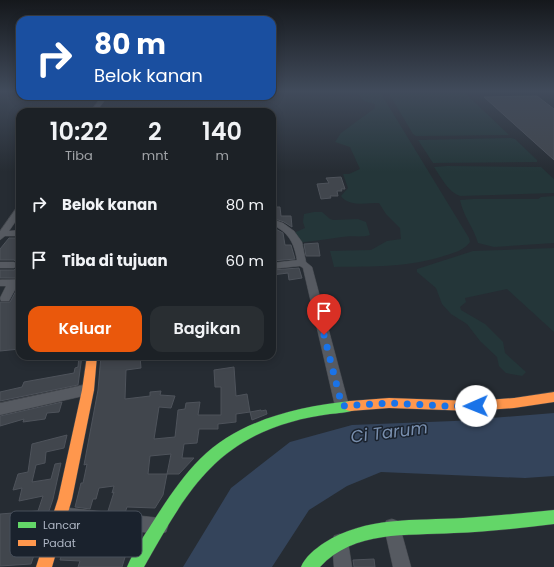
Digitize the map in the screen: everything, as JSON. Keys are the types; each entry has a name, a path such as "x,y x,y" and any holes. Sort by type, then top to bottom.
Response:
{"street":[{"path":"1,236 16,215"},
{"path":"276,224 286,229 298,241 302,263 307,267 342,406"},
{"path":"1,236 16,234"},
{"path":"276,266 302,263"},
{"path":"0,265 14,265"},
{"path":"0,283 16,282"},
{"path":"5,298 16,282"},
{"path":"62,511 88,390 92,360"},
{"path":"0,409 88,390"},
{"path":"142,556 190,480 214,455 246,434 276,421 314,411 342,406 390,403 476,406 554,397"},
{"path":"309,567 329,548 351,537 375,529 392,527 505,523 554,517"},
{"path":"142,524 160,526"},
{"path":"392,527 402,567"},
{"path":"340,542 343,567"},
{"path":"44,567 47,557"},
{"path":"135,567 141,557"}],"shaded area":[{"path":"361,118 396,118 469,238 470,242 468,245 454,253 419,262 377,266 334,267 330,251 371,250 387,241 401,239 400,228 386,214 379,203 353,203 341,196 348,188 343,174 349,174 360,169 350,147 335,142 341,133"},
{"path":"404,118 492,118 509,135 416,136 413,134"},
{"path":"515,139 537,160 537,162 433,163 418,140"},
{"path":"434,167 541,167 554,179 554,193 460,196 448,188"},
{"path":"554,196 554,243 494,247 478,243 461,206 460,200 538,199 541,197"},
{"path":"322,212 333,220 358,219 366,222 370,235 346,236 292,243 296,232 305,228 303,222 304,214"},
{"path":"554,248 554,332 507,289 465,298 466,302 460,307 461,310 485,324 503,342 505,353 526,372 522,376 506,373 499,366 497,357 480,341 467,324 451,314 442,304 436,288 417,272 417,269 473,251"}],"water":[{"name":"Ci Tarum","path":"554,413 554,476 525,478 381,472 347,486 309,510 272,567 183,567 231,488 290,442 352,425 454,421"}],"building":[{"path":"508,118 554,118 554,160"},
{"path":"341,177 345,189 341,189 342,191 337,191 338,196 330,196 331,198 321,199 317,184 329,183 326,178"},
{"path":"276,207 280,207 281,216 291,216 292,227 276,219"},
{"path":"276,229 283,233 285,245 291,245 295,259 276,261"},
{"path":"9,238 16,238 16,261 0,260 0,249"},
{"path":"318,243 320,256 306,256 304,244"},
{"path":"299,268 302,278 289,280 288,273 276,274 276,270"},
{"path":"16,269 16,278 0,278 0,270"},
{"path":"16,291 16,349 0,351 0,302 10,302"},
{"path":"79,360 81,360 78,385 0,401 0,392 22,387 24,382 74,373 75,368 78,367"},
{"path":"101,360 140,360 141,368 126,370 125,399 150,396 150,392 161,391 160,395 175,396 171,408 159,407 154,439 175,437 178,410 185,409 186,403 200,402 198,415 221,415 221,387 215,387 214,370 234,367 236,396 247,394 250,412 236,414 236,422 218,424 218,429 199,429 197,443 184,444 182,458 194,458 179,474 167,474 163,495 155,508 127,507 126,511 108,511 114,492 112,493 114,486 99,488 96,499 93,499 90,509 75,507 81,483 83,483 87,464 84,465 98,390","holes":["171,454 167,474 148,474 150,456"]},
{"path":"62,402 59,412 47,413 45,419 23,422 24,419 0,426 0,416"},
{"path":"266,410 267,414 252,420 250,412"},
{"path":"67,435 64,448 46,452 45,463 36,465 32,482 51,479 55,464 61,463 49,511 38,511 43,496 19,501 22,488 13,490 18,474 28,472 32,444"},
{"path":"10,513 10,557 33,557 31,564 0,566 0,514"},
{"path":"61,557 125,557 122,567 78,567 80,561 60,560"},
{"path":"374,559 375,567 354,567 353,560"}],"traffic: fast":[{"path":"142,555 167,513 185,487 205,463 219,450 253,430 272,422 291,416 331,408 350,406"},
{"path":"309,567 324,552 338,543 354,536 370,532 403,527 454,526 554,517"},
{"path":"135,567 141,557"}],"traffic: slow":[{"path":"61,511 88,390 92,360"},
{"path":"350,406 389,403 473,406 514,403 554,397"},
{"path":"44,567 47,557"}],"route":[{"path":"324,335 342,406 390,403 476,406"}]}
